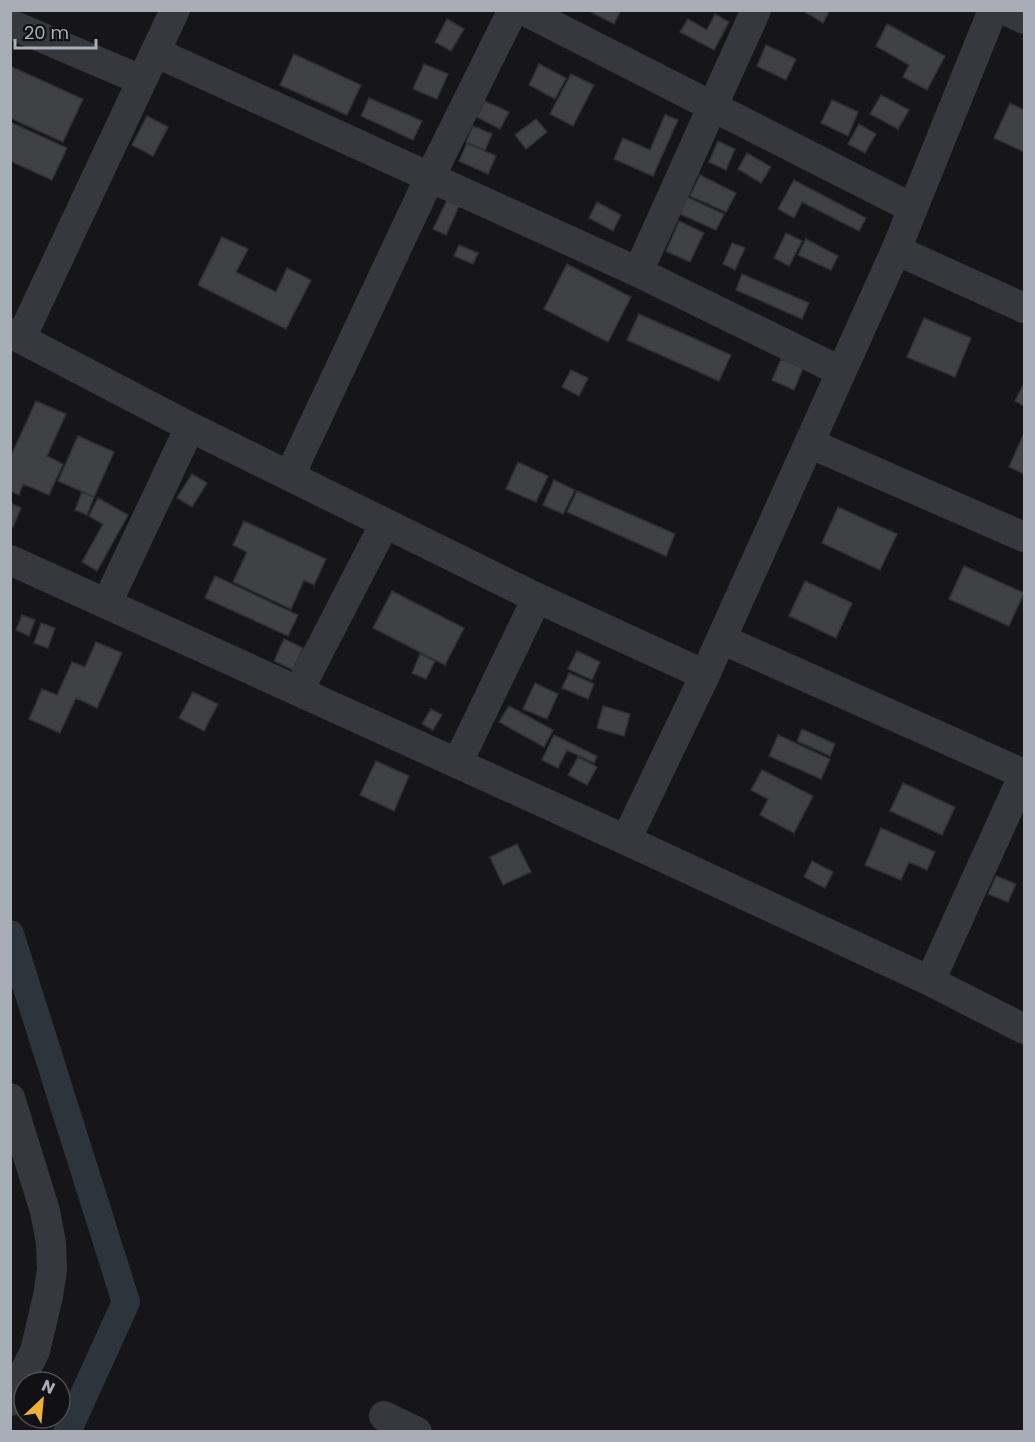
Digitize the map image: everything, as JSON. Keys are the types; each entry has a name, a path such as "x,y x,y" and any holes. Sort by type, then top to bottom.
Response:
{"street":[{"path":"175,10 16,336 190,427 537,598 705,675"},
{"path":"290,475 430,177 513,10"},
{"path":"523,10 912,208"},
{"path":"638,272 756,10"},
{"path":"626,840 705,675 896,250 993,10"},
{"path":"1005,10 1024,19"},
{"path":"10,24 141,80"},
{"path":"155,52 638,272 840,371"},
{"path":"896,250 1024,307"},
{"path":"107,603 190,427"},
{"path":"809,443 1024,537"},
{"path":"298,690 385,523"},
{"path":"10,560 458,762 930,981 1024,1029"},
{"path":"458,762 537,598"},
{"path":"721,639 1024,774 930,981"},
{"path":"10,1098 45,1211 51,1244 52,1270 35,1351 10,1401"},
{"path":"384,1416 417,1431"}],"building":[{"path":"587,10 621,10 614,24"},
{"path":"802,10 830,10 823,23"},
{"path":"715,14 729,22 714,50 680,32 688,19 707,30"},
{"path":"447,19 464,29 451,51 435,42"},
{"path":"887,24 945,56 927,90 903,77 909,65 876,46"},
{"path":"766,45 796,59 786,80 757,66"},
{"path":"294,54 361,85 347,115 280,85"},
{"path":"424,64 448,74 437,99 413,89"},
{"path":"539,64 566,78 555,99 529,85"},
{"path":"10,66 83,99 63,142 10,118"},
{"path":"571,74 594,85 573,126 550,114"},
{"path":"881,95 909,110 898,129 870,114"},
{"path":"369,98 422,121 413,140 361,116"},
{"path":"832,100 858,112 848,136 821,123"},
{"path":"485,101 509,112 500,129 477,117"},
{"path":"1010,103 1024,110 1024,152 994,138"},
{"path":"665,115 678,120 653,176 614,159 623,138 650,150"},
{"path":"147,116 168,127 153,156 132,145"},
{"path":"536,119 547,132 526,149 515,135"},
{"path":"10,122 67,148 52,180 10,161"},
{"path":"859,124 876,134 865,153 848,144"},
{"path":"473,126 492,134 485,150 466,142"},
{"path":"718,141 735,149 726,170 709,162"},
{"path":"467,143 496,156 488,174 459,161"},
{"path":"747,153 771,167 761,183 738,169"},
{"path":"700,175 736,193 726,212 690,196"},
{"path":"794,180 866,218 859,231 802,202 794,218 778,209"},
{"path":"687,197 724,214 716,230 680,214"},
{"path":"448,198 460,204 446,235 433,229"},
{"path":"597,202 621,215 613,231 589,218"},
{"path":"679,221 704,233 690,262 666,251"},
{"path":"786,233 802,241 789,266 774,258"},
{"path":"222,237 248,249 236,272 276,292 287,268 311,280 286,329 198,285"},
{"path":"806,239 838,256 831,270 798,255"},
{"path":"732,243 745,248 735,270 723,264"},
{"path":"459,245 478,253 473,264 454,256"},
{"path":"567,264 631,297 608,342 544,309"},
{"path":"742,274 809,303 802,319 736,290"},
{"path":"639,314 731,355 719,381 627,340"},
{"path":"924,318 971,338 955,377 907,357"},
{"path":"781,359 803,368 794,390 772,380"},
{"path":"571,370 588,378 579,396 562,387"},
{"path":"1024,383 1024,406 1015,401"},
{"path":"36,401 66,414 47,456 63,464 49,495 23,484 19,495 10,491 10,458"},
{"path":"1024,433 1024,474 1009,467"},
{"path":"78,436 114,452 94,497 58,481"},
{"path":"518,462 548,476 536,502 506,489"},
{"path":"192,474 207,483 192,507 177,498"},
{"path":"554,480 575,490 563,514 543,505"},
{"path":"577,491 675,534 666,556 567,512"},
{"path":"82,492 94,497 87,515 75,510"},
{"path":"98,498 128,515 97,571 82,562 103,524 89,516"},
{"path":"10,503 21,508 13,527 10,526"},
{"path":"838,507 897,534 880,570 822,543"},
{"path":"244,521 326,559 314,585 304,580 291,609 233,582 247,552 233,545"},
{"path":"964,566 1024,593 1009,626 949,599"},
{"path":"215,576 298,615 288,636 205,598"},
{"path":"805,581 852,603 836,638 789,616"},
{"path":"392,591 464,628 445,665 373,628"},
{"path":"22,615 35,620 29,636 16,630"},
{"path":"41,623 55,628 48,648 34,643"},
{"path":"284,639 303,648 293,670 274,661"},
{"path":"96,642 122,653 97,708 76,698 60,733 29,719 42,689 57,695 72,662 85,667"},
{"path":"577,651 600,662 592,680 568,669"},
{"path":"420,654 435,661 426,679 412,673"},
{"path":"569,673 594,684 588,699 562,688"},
{"path":"535,683 558,694 547,719 523,709"},
{"path":"193,692 218,704 204,731 179,718"},
{"path":"509,706 553,730 544,747 499,722"},
{"path":"603,706 630,714 624,736 597,728"},
{"path":"431,709 442,715 433,730 422,724"},
{"path":"802,729 835,744 830,756 797,741"},
{"path":"554,735 597,756 594,763 567,750 558,768 542,760"},
{"path":"778,735 830,759 821,779 769,756"},
{"path":"578,757 597,767 587,785 568,775"},
{"path":"376,761 409,776 394,811 360,795"},
{"path":"762,770 813,796 794,833 760,815 768,799 751,790"},
{"path":"903,783 955,807 942,835 890,811"},
{"path":"881,828 935,852 927,870 909,862 901,880 865,865"},
{"path":"517,844 531,872 503,885 490,857"},
{"path":"812,861 833,872 825,888 804,877"},
{"path":"996,876 1016,884 1008,902 988,894"}],"waterway":[{"path":"10,934 126,1302 67,1432"}]}
